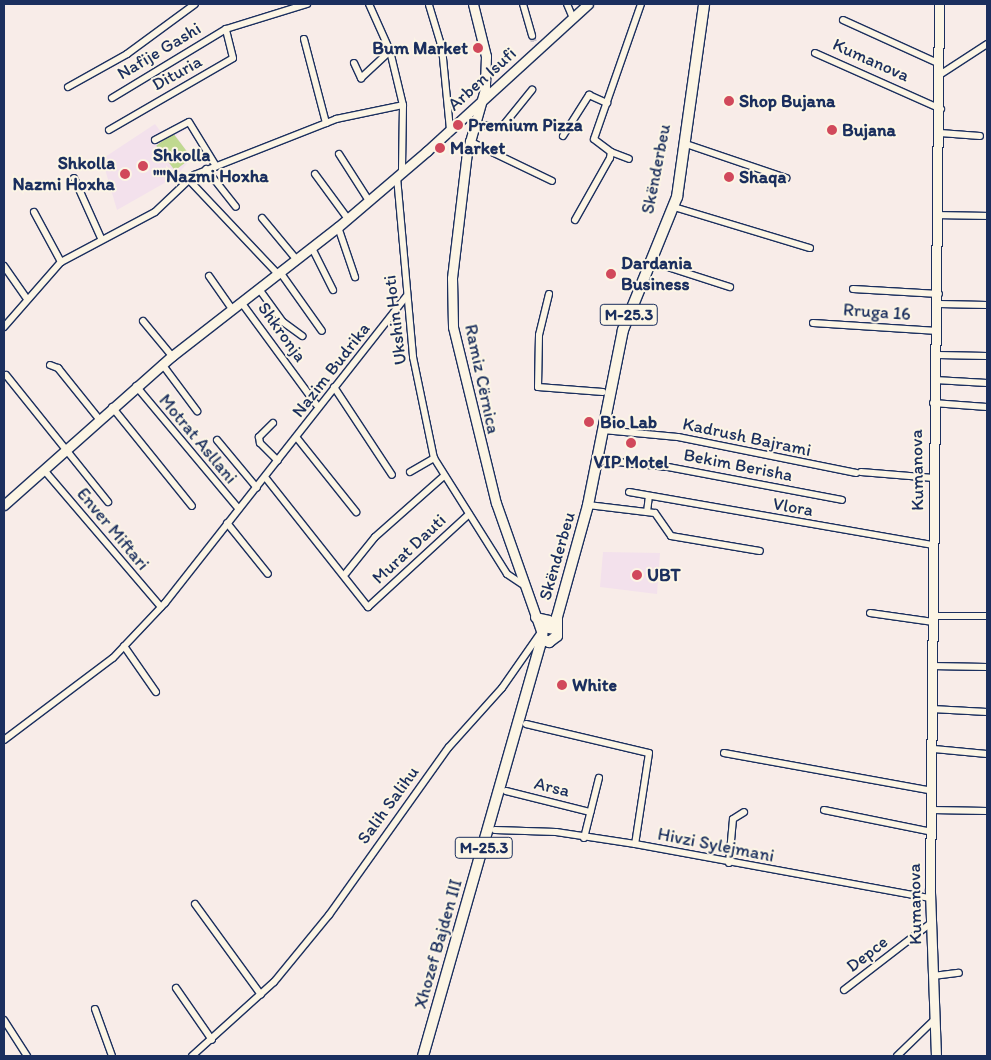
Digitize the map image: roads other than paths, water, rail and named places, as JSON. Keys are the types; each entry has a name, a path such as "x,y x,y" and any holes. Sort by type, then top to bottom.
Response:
{"main road":[{"name":"Skënderbeu","path":"546,628 582,504 617,328 671,195 698,4"},
{"name":"Skënderbeu","path":"546,628 588,505 623,330 674,207 686,144 704,4"},
{"name":"Xhozef Bajden III","path":"429,1056 526,724 546,628"},
{"name":"Xhozef Bajden III","path":"422,1056 546,628"}],"street":[{"path":"68,86 127,54 195,4"},
{"name":"Nafije Gashi","path":"112,98 226,29 307,4"},
{"name":"Ukshin Hoti","path":"368,4 390,51 403,105 399,175 406,296 434,458 507,574 522,584"},
{"name":"Ramiz Cërnica","path":"473,4 486,56 481,100 469,141 452,278 453,327 482,456 522,584 546,628"},
{"path":"523,4 532,36"},
{"path":"567,4 573,18"},
{"name":"Arben Isufi","path":"4,505 162,364 312,248 369,201 450,130 537,47 588,4"},
{"path":"629,159 611,152 594,139 641,4"},
{"name":"Kumanova","path":"936,1056 930,898 934,749 931,666 934,478 932,403 939,331 937,215 941,74 938,64 939,4"},
{"path":"428,5 442,48 450,130"},
{"name":"Kumanova","path":"843,20 938,64"},
{"name":"Dituria","path":"109,130 233,58 226,29"},
{"path":"304,39 326,123"},
{"path":"941,74 987,44"},
{"path":"354,63 362,78 390,51"},
{"name":"Kumanova","path":"815,53 941,109"},
{"path":"473,124 502,127 532,90"},
{"path":"563,136 588,95 607,103"},
{"path":"4,327 61,262 101,238 155,212 189,180 206,169 326,123 403,105"},
{"path":"155,140 189,122 216,166"},
{"path":"940,133 980,136"},
{"path":"469,141 552,181"},
{"path":"686,144 786,178"},
{"path":"575,220 611,152"},
{"path":"339,154 369,201"},
{"path":"206,169 236,207"},
{"path":"315,174 348,219"},
{"path":"74,178 101,238"},
{"path":"189,180 279,273 322,331"},
{"name":"Skënderbeu","path":"674,207 810,248"},
{"path":"34,212 61,262"},
{"path":"937,215 987,216"},
{"path":"262,218 296,259"},
{"path":"338,227 355,277"},
{"path":"312,248 333,290"},
{"path":"652,262 730,287"},
{"path":"4,266 27,299"},
{"path":"209,276 232,309"},
{"path":"259,289 283,322 302,336"},
{"path":"853,289 939,294"},
{"path":"549,294 539,335 538,387 603,392"},
{"name":"Nazim Budrika","path":"4,740 124,646 160,608 227,523 298,438 334,388 406,296"},
{"name":"Shkronja","path":"241,302 316,404"},
{"path":"939,304 987,305"},
{"path":"144,321 172,356"},
{"name":"Rruga 16","path":"813,323 939,331"},
{"path":"938,355 987,356"},
{"path":"162,364 197,411"},
{"path":"50,365 58,368 99,419"},
{"path":"6,374 108,502"},
{"path":"935,380 987,383"},
{"name":"Motrat Asllani","path":"136,386 239,509"},
{"path":"334,388 392,475"},
{"path":"932,403 987,407"},
{"path":"112,407 192,506"},
{"name":"Nazim Budrika","path":"273,423 259,437 260,443 278,461"},
{"name":"Kadrush Bajrami","path":"603,430 678,437 859,472 934,478"},
{"name":"Nazim Budrika","path":"298,438 356,512"},
{"path":"217,440 257,488"},
{"path":"410,472 434,458"},
{"name":"Bekim Berisha","path":"598,460 668,467 842,500"},
{"name":"Enver Miftari","path":"44,470 160,608"},
{"path":"265,477 346,574 375,537 444,476"},
{"name":"Vlora","path":"629,492 933,545"},
{"path":"647,512 649,496"},
{"path":"588,505 660,514 671,536 760,551"},
{"name":"Murat Dauti","path":"346,574 370,606 469,514"},
{"path":"227,523 268,574"},
{"path":"870,613 933,619 987,616"},
{"name":"Salih Salihu","path":"192,1056 261,995 329,915 449,747 502,688 546,628"},
{"path":"124,646 156,692"},
{"path":"931,666 987,667"},
{"path":"932,709 987,712"},
{"path":"526,724 649,754 635,844"},
{"path":"934,749 987,754"},
{"path":"724,753 933,791"},
{"path":"584,838 599,778"},
{"name":"Arsa","path":"506,791 590,812"},
{"path":"824,810 932,832"},
{"path":"932,810 987,811"},
{"path":"729,863 733,819 744,812"},
{"name":"Hivzi Sylejmani","path":"495,830 635,844 729,863 930,898"},
{"path":"195,904 261,995"},
{"name":"Depce","path":"844,990 931,923"},
{"path":"932,976 959,973"},
{"path":"176,988 212,1040"},
{"path":"95,1009 112,1056"},
{"path":"897,1056 935,1019"},
{"path":"4,1020 27,1056"}],"tunnel":[{"path":"532,36 535,45"}],"place":[{"name":"Bum Market","path":"478,48"},
{"name":"Shop Bujana","path":"729,101"},
{"name":"Premium Pizza","path":"458,125"},
{"name":"Bujana","path":"832,130"},
{"name":"Market","path":"440,148"},
{"name":"Shkolla \"\"Nazmi Hoxha","path":"143,166"},
{"name":"Shkolla Nazmi Hoxha","path":"125,174"},
{"name":"Shaqa","path":"729,177"},
{"name":"Dardania Business","path":"611,274"},
{"name":"Bio Lab","path":"589,422"},
{"name":"VIP Motel","path":"631,443"},
{"name":"UBT","path":"637,575"},
{"name":"White","path":"562,685"}]}
